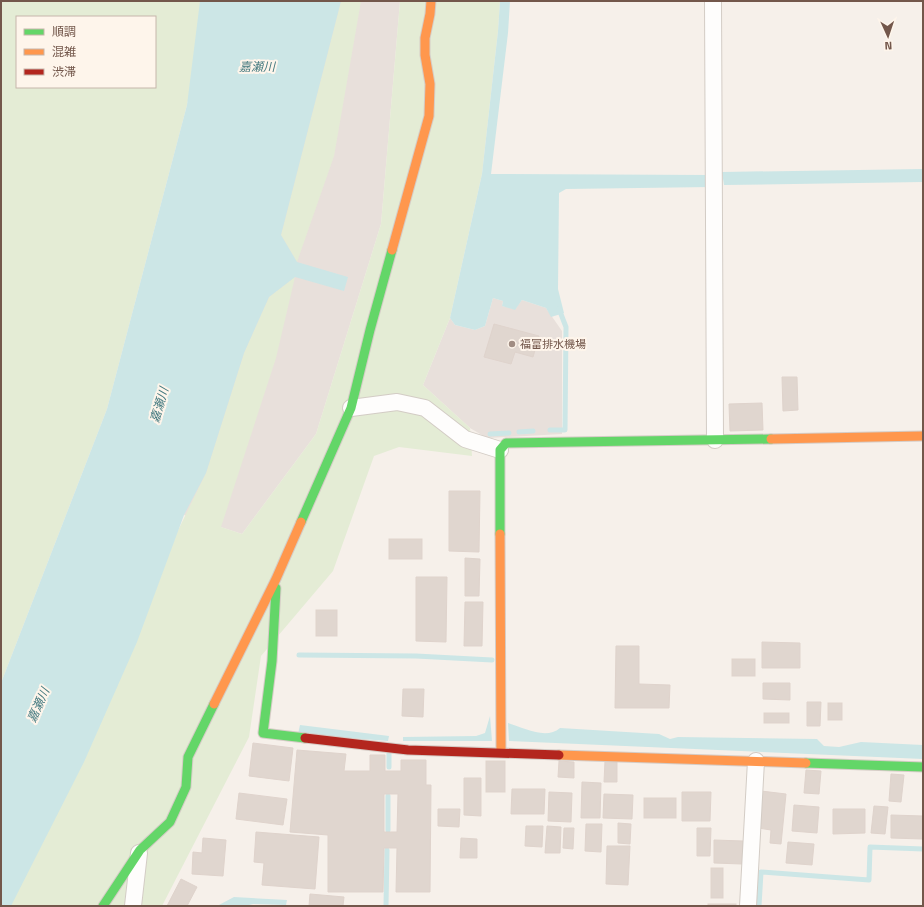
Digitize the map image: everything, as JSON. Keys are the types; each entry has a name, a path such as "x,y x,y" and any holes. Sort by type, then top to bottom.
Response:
{"street":[{"path":"103,906 140,850 170,822 186,787 188,757 276,579 351,408 370,330 429,116 430,84 425,55 425,38 431,1"},
{"path":"713,1 715,440"},
{"path":"351,408 398,402 425,408 465,439 500,450"},
{"path":"501,748 500,450 506,443 923,436"},
{"path":"276,579 272,661 263,733 408,750 501,748 756,761 923,767"},
{"path":"748,906 756,761"},
{"path":"133,906 140,850"}],"shaded area":[{"path":"273,1 400,1 381,224 316,434 242,534 184,515"},
{"path":"493,298 503,301 502,306 515,309 522,300 546,308 562,331 562,434 487,438 470,428 423,385 450,318 455,325 475,330 485,326"}],"green space":[{"path":"1,1 208,1 187,105 107,409 1,683"},
{"path":"341,1 361,1 334,156 297,262 281,235"},
{"path":"400,1 500,1 482,174 450,318 423,385 470,428 472,456 399,447 374,456 333,571 261,656 249,737 162,906 1,906 1,893 206,473 244,353 269,297 295,277 276,358 221,527 242,534 316,434 381,224"}],"water":[{"name":"嘉瀬川","path":"200,1 341,1 281,235 297,262 348,277 344,291 295,277 269,297 244,353 206,473 184,515 137,642 84,762 11,906 1,906 1,683 107,409 187,105"},
{"path":"500,1 510,1 508,33 491,174 709,175 711,187 566,189 559,193 558,289 564,313 551,317 546,308 522,300 515,310 502,306 503,301 493,298 485,326 475,330 455,325 450,318 482,174"},
{"path":"923,169 923,182 724,185 722,172"},
{"path":"490,716 492,741 403,741 403,737 476,736 485,733"},
{"path":"508,723 542,733 548,733 560,728 659,734 670,739 678,737 817,739 824,746 839,747 861,742 923,745 923,759 509,741"},
{"path":"300,725 389,736 388,741 298,734"},
{"path":"234,897 287,900 286,905 253,904 245,906 217,906"}],"building":[{"name":"福富排水機場","path":"494,324 539,336 533,357 515,352 511,364 484,357"},
{"path":"782,377 797,377 798,410 783,411"},
{"path":"762,403 763,430 730,431 729,404"},
{"path":"449,491 480,491 479,552 449,551"},
{"path":"389,539 422,539 422,559 389,559"},
{"path":"465,558 480,559 479,596 465,596"},
{"path":"416,577 447,577 446,642 416,641"},
{"path":"465,602 483,602 482,646 464,646"},
{"path":"316,610 337,610 337,636 316,636"},
{"path":"762,642 800,643 800,668 762,668"},
{"path":"616,646 639,646 639,684 670,685 669,708 615,708"},
{"path":"732,659 755,659 755,676 732,676"},
{"path":"763,683 790,683 790,700 763,699"},
{"path":"403,689 424,689 423,717 402,716"},
{"path":"807,702 821,702 820,726 807,726"},
{"path":"828,703 842,703 842,720 828,720"},
{"path":"764,713 789,713 789,723 764,723"},
{"path":"253,743 293,748 289,781 249,776"},
{"path":"297,750 346,754 344,771 370,771 370,755 385,755 385,771 401,771 401,760 426,760 426,785 431,785 430,892 396,892 397,848 384,848 383,892 328,892 328,835 290,832","holes":["384,794 398,794 397,832 384,832"]},
{"path":"486,761 505,761 505,792 486,792"},
{"path":"559,761 574,762 574,778 558,777"},
{"path":"605,761 617,762 617,782 604,782"},
{"path":"806,770 821,771 819,794 804,793"},
{"path":"891,774 904,775 901,802 889,801"},
{"path":"464,778 481,778 481,816 464,815"},
{"path":"582,782 601,783 600,818 581,818"},
{"path":"512,789 545,789 544,814 511,814"},
{"path":"761,791 786,794 781,844 770,843 771,830 758,828"},
{"path":"549,792 572,793 571,822 548,821"},
{"path":"682,792 711,792 710,821 682,821"},
{"path":"239,793 287,799 283,825 236,819"},
{"path":"604,794 633,795 632,819 603,818"},
{"path":"644,798 676,798 676,818 644,818"},
{"path":"794,805 819,807 817,833 792,831"},
{"path":"874,806 888,807 885,834 871,833"},
{"path":"438,809 460,809 459,827 438,826"},
{"path":"833,809 865,809 865,833 833,834"},
{"path":"891,815 923,816 923,839 891,838"},
{"path":"618,823 631,824 630,844 618,843"},
{"path":"586,824 602,824 601,852 585,851"},
{"path":"526,826 543,826 542,847 525,846"},
{"path":"547,826 561,827 560,853 545,853"},
{"path":"564,828 574,828 573,849 563,848"},
{"path":"697,828 711,828 710,856 697,856"},
{"path":"256,832 319,837 315,889 262,885 264,863 254,862"},
{"path":"203,838 226,840 223,876 192,874 193,852 202,853"},
{"path":"461,838 477,839 477,858 460,858"},
{"path":"714,840 743,841 742,864 714,863"},
{"path":"788,842 814,844 812,865 786,863"},
{"path":"607,846 630,846 628,885 606,884"},
{"path":"711,868 723,868 723,898 711,898"},
{"path":"181,879 197,887 187,906 167,906"},
{"path":"310,894 344,897 343,906 309,906"},
{"path":"708,904 736,904 736,906 708,906"}],"waterway":[{"path":"550,430 565,430 566,327 559,309"},
{"path":"519,432 533,431"},
{"path":"490,434 509,433"},
{"path":"299,655 416,656 492,660"},
{"path":"389,753 389,767"},
{"path":"388,796 388,830"},
{"path":"759,906 761,872 869,880 870,847 923,849"},
{"path":"386,906 387,850"}],"traffic: fast":[{"path":"301,522 351,408 370,330 392,250"},
{"path":"500,534 500,450 506,443 771,439"},
{"path":"276,588 272,661 263,733 305,738"},
{"path":"103,906 140,850 170,822 186,787 188,757 214,704"},
{"path":"806,763 923,767"}],"traffic: slow":[{"path":"392,250 429,116 430,84 425,55 425,38 431,1"},
{"path":"771,439 923,436"},
{"path":"214,704 276,579 301,522"},
{"path":"500,534 501,752"},
{"path":"559,755 806,763"}],"traffic: jam":[{"path":"305,738 408,750 559,755"}],"place":[{"name":"福富排水機場","path":"512,344"}]}
